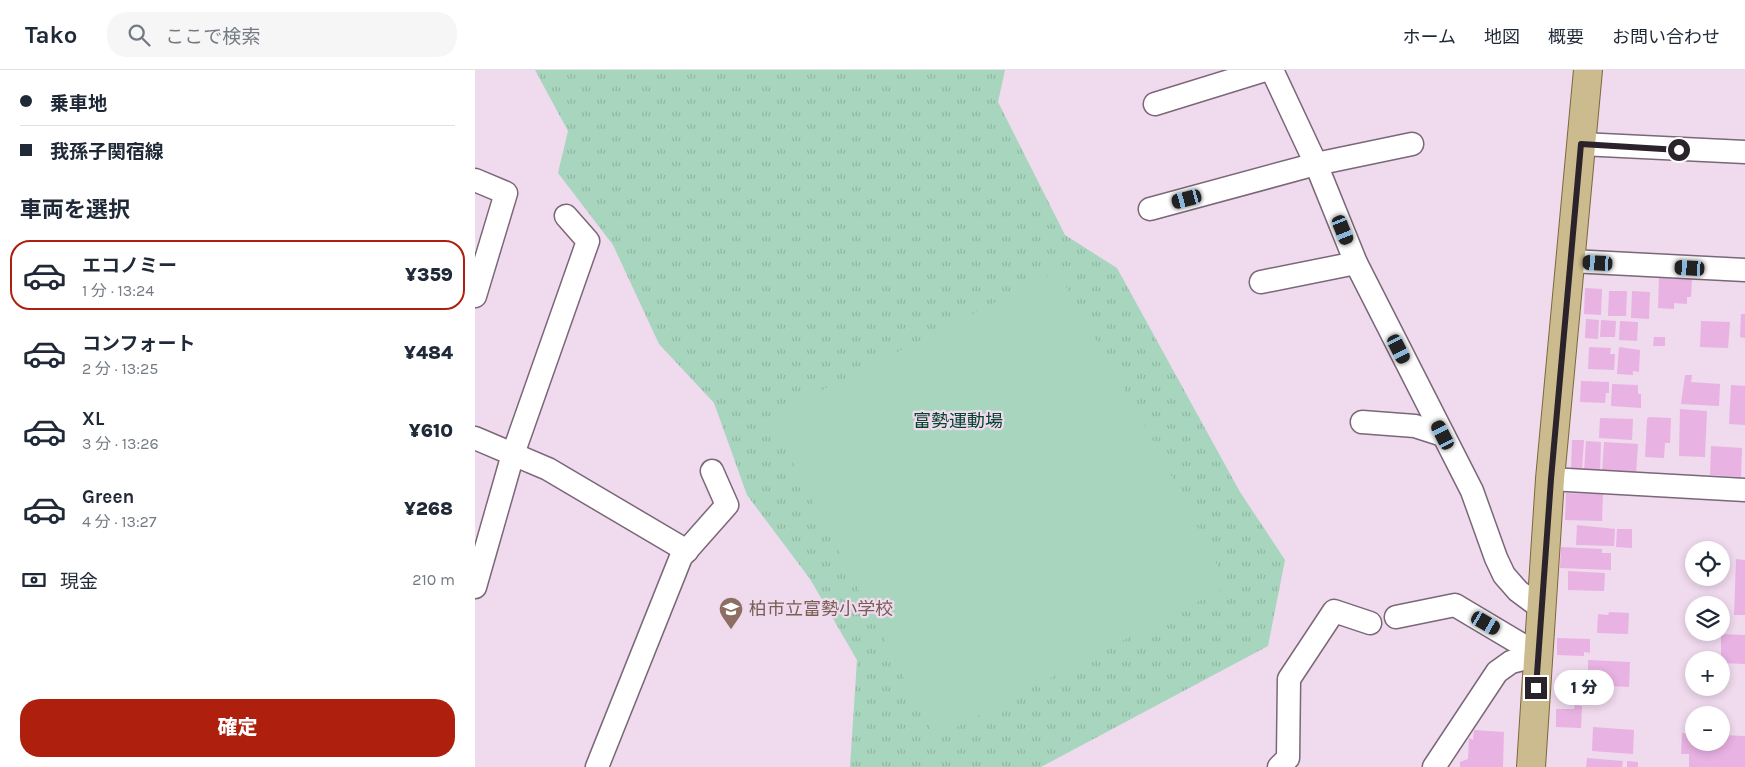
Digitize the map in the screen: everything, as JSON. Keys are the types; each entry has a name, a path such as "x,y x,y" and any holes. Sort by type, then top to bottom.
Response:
{"main road":[{"path":"1531,767 1551,479 1588,70"}],"street":[{"path":"1155,104 1265,70"},
{"path":"1272,70 1316,164 1356,263 1472,491 1495,558 1504,575 1518,590 1541,608"},
{"path":"1150,210 1316,164 1412,144"},
{"path":"1581,144 1745,152"},
{"path":"475,180 506,193 475,296"},
{"path":"475,587 513,454 588,240 566,216"},
{"path":"1571,261 1745,270"},
{"path":"1261,282 1356,263"},
{"path":"1362,422 1415,426 1443,435"},
{"path":"475,438 548,470 687,551"},
{"path":"597,767 681,557 727,505 712,471"},
{"path":"1551,479 1745,490"},
{"path":"1396,617 1455,605 1539,655"},
{"path":"1279,767 1288,758 1289,679 1334,611 1370,623"},
{"path":"1434,767 1497,672 1511,662 1539,655"}],"green space":[{"name":"富勢運動場","path":"535,70 1005,70 998,102 1065,235 1117,268 1240,492 1285,560 1268,646 1041,767 850,767 857,660 810,579 747,495 714,403 659,344 613,245 558,173 568,131"},
{"path":"1057,271 1154,442 1228,586 935,738 769,417"}],"building":[{"path":"1659,278 1692,279 1691,297 1687,297 1687,304 1674,303 1674,309 1658,308"},
{"path":"1585,288 1602,289 1601,315 1584,314"},
{"path":"1609,291 1627,291 1626,316 1608,316"},
{"path":"1632,291 1650,292 1649,319 1631,318"},
{"path":"1741,314 1745,314 1745,338 1740,337"},
{"path":"1586,319 1599,320 1598,339 1585,338"},
{"path":"1601,320 1616,321 1615,337 1600,337"},
{"path":"1620,321 1638,322 1637,341 1619,340"},
{"path":"1701,321 1730,322 1728,348 1700,347"},
{"path":"1654,337 1665,337 1665,346 1653,346"},
{"path":"1589,347 1611,348 1610,354 1615,354 1614,370 1588,369"},
{"path":"1619,347 1640,350 1639,372 1633,371 1633,375 1617,374"},
{"path":"1685,375 1692,375 1691,382 1720,384 1719,406 1681,404"},
{"path":"1581,381 1609,382 1609,393 1606,393 1605,403 1580,402"},
{"path":"1612,384 1638,385 1638,394 1641,394 1641,408 1611,406"},
{"path":"1731,385 1745,386 1745,425 1729,424"},
{"path":"1680,409 1707,411 1705,457 1679,456"},
{"path":"1649,417 1671,418 1670,443 1665,443 1664,458 1645,457 1647,419"},
{"path":"1600,418 1633,419 1632,440 1599,438"},
{"path":"1572,440 1584,440 1582,469 1571,469"},
{"path":"1586,441 1601,442 1600,472 1584,472"},
{"path":"1604,442 1638,444 1636,475 1602,473"},
{"path":"1711,446 1742,448 1741,477 1710,475"},
{"path":"1566,493 1603,494 1602,521 1565,520"},
{"path":"1577,525 1615,529 1614,546 1576,545"},
{"path":"1617,529 1632,529 1632,548 1616,547"},
{"path":"1561,547 1602,549 1602,553 1611,553 1611,570 1560,568"},
{"path":"1736,559 1745,560 1745,615 1734,615"},
{"path":"1568,571 1605,573 1604,591 1568,590"},
{"path":"1609,612 1629,613 1628,634 1597,633 1598,614 1608,615"},
{"path":"1730,634 1745,635 1745,664 1730,663 1730,651 1721,651 1721,641 1730,641"},
{"path":"1557,638 1590,639 1590,653 1584,652 1584,656 1557,655"},
{"path":"1588,660 1630,662 1629,687 1588,685"},
{"path":"1575,705 1582,706 1581,728 1556,727 1556,709 1574,709"},
{"path":"1593,727 1634,730 1633,754 1592,751"},
{"path":"1474,730 1504,732 1503,767 1460,767 1460,762 1468,759 1469,738 1473,740"},
{"path":"1682,733 1685,733 1685,751 1730,751 1730,735 1745,736 1745,767 1689,767 1689,754 1681,754"},
{"path":"1587,758 1623,761 1622,767 1586,767"},
{"path":"1627,761 1638,762 1638,767 1627,767"}],"place":[{"name":"柏市立富勢小学校","path":"731,630"}],"route":[{"path":"1536,688 1551,479 1581,144 1679,150"}]}
